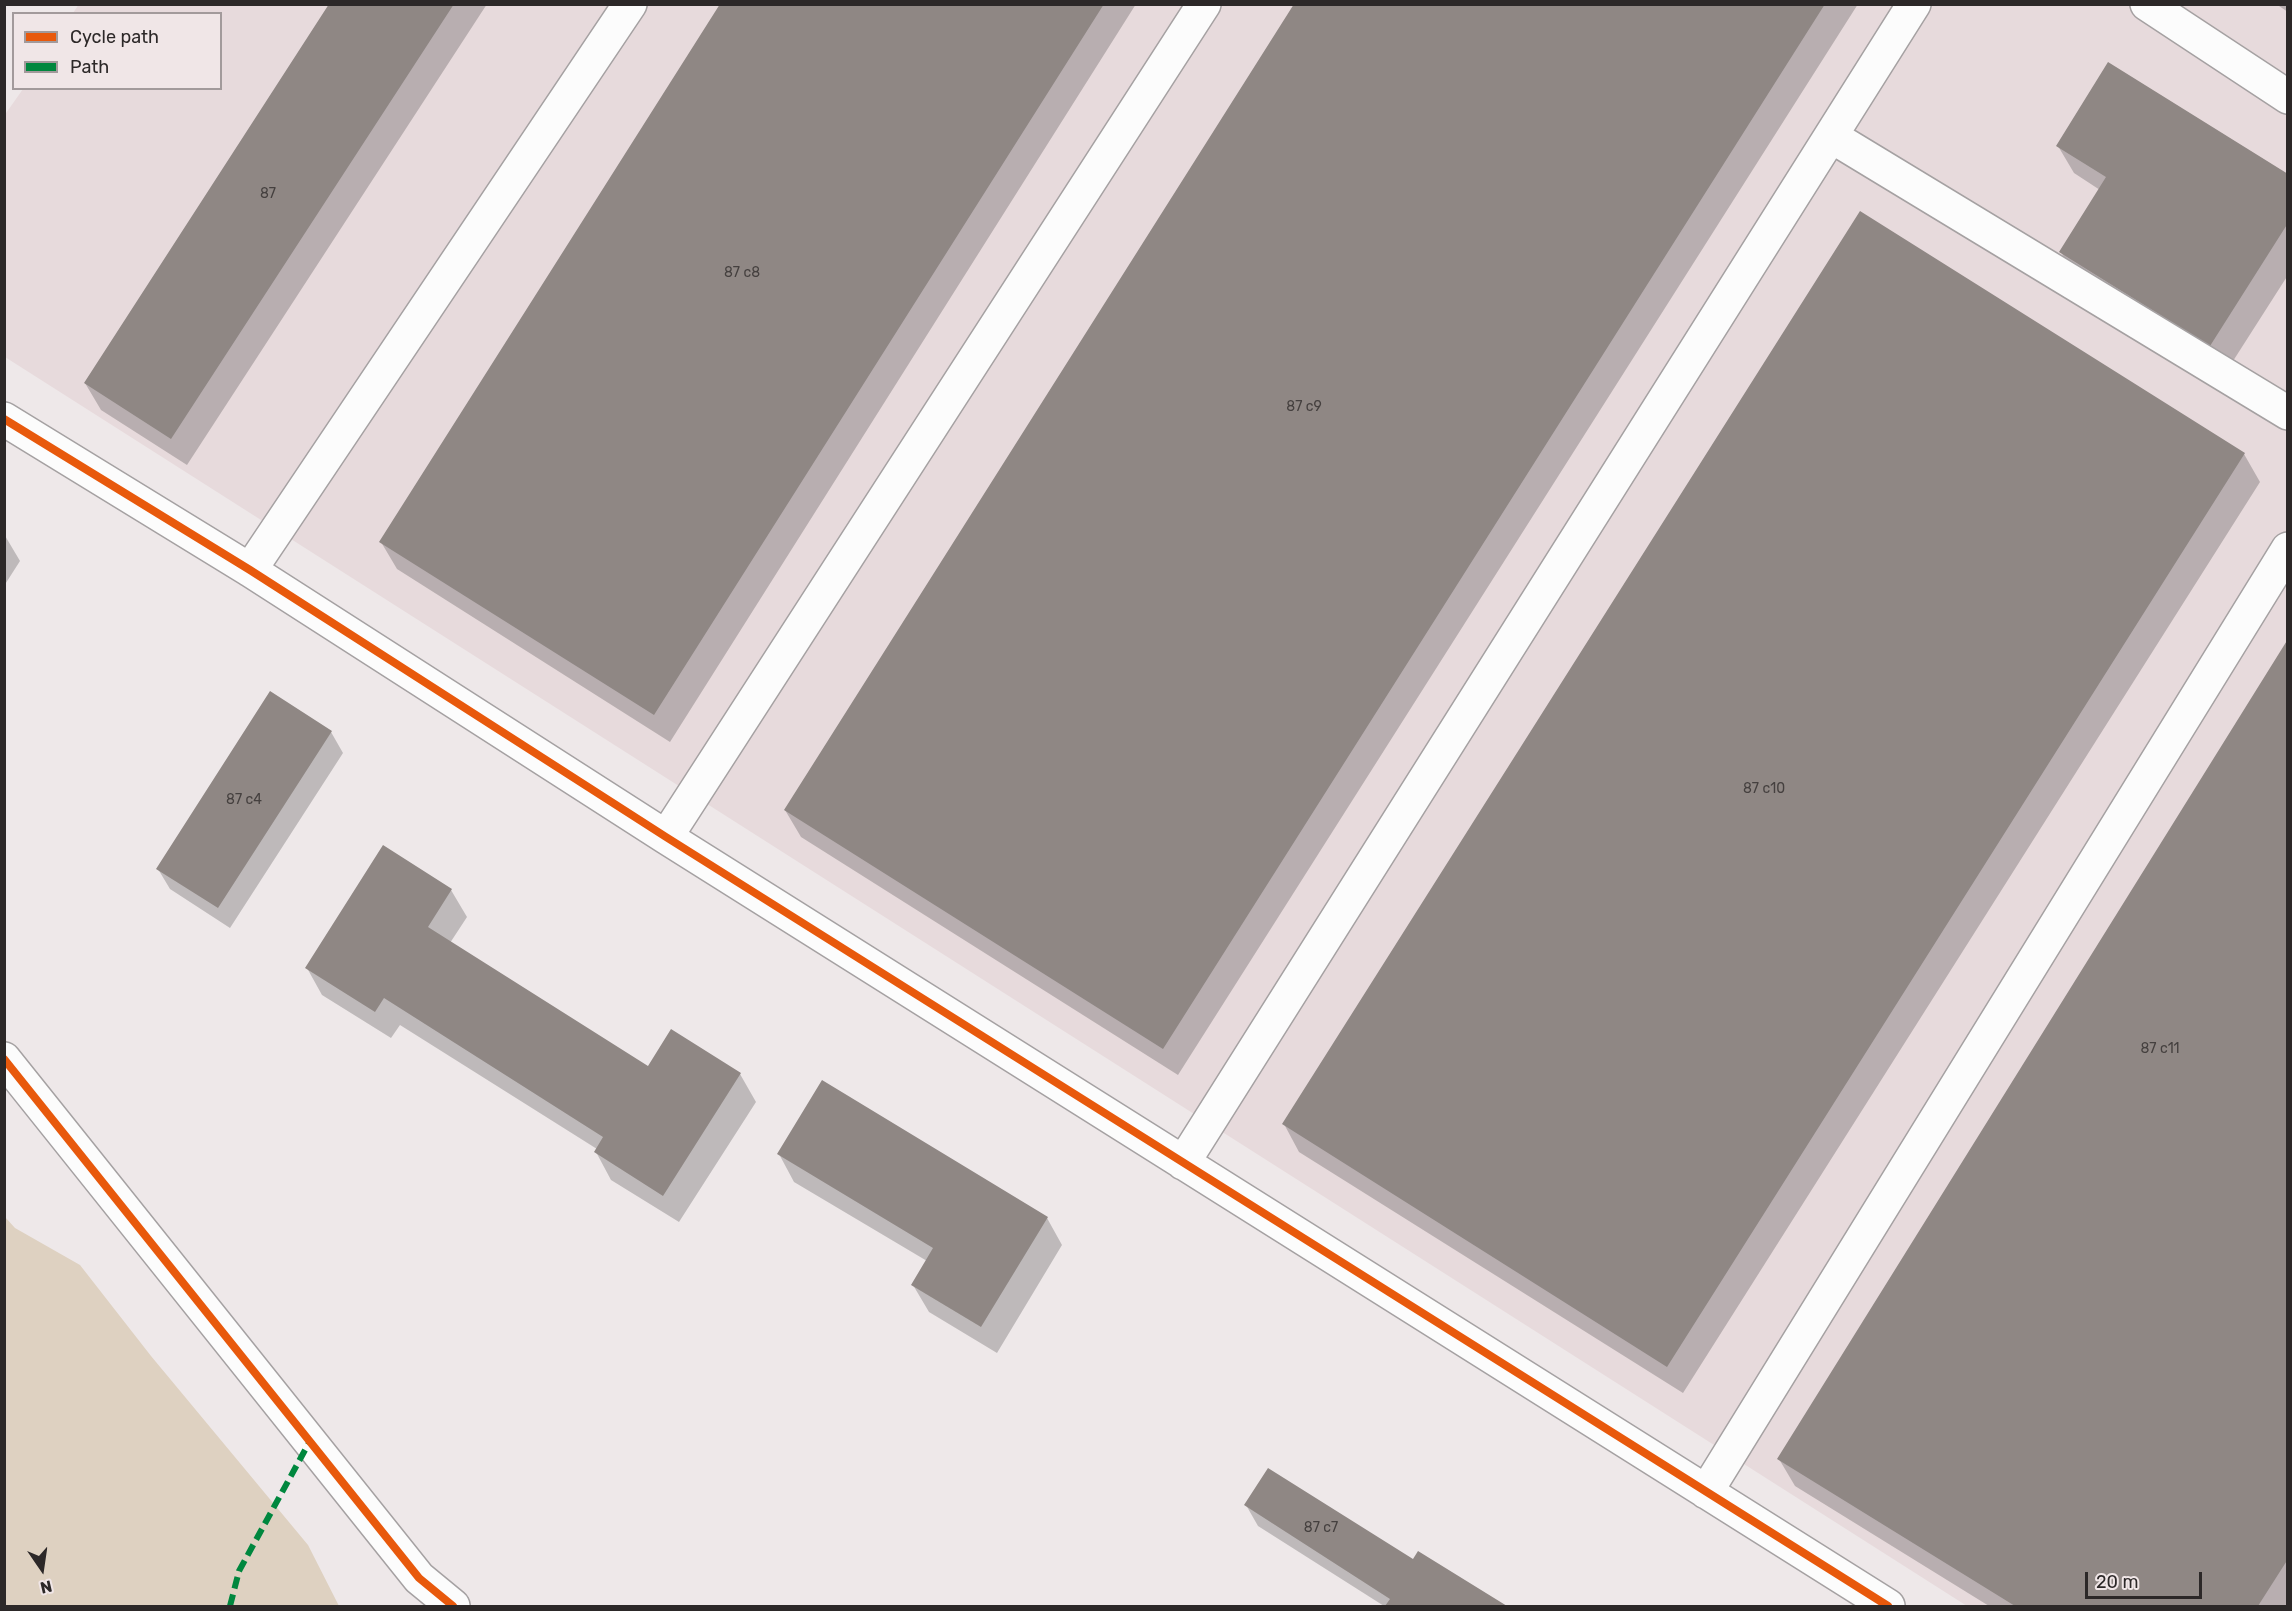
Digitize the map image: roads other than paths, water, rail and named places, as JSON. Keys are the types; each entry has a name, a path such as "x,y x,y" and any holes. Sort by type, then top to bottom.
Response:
{"street":[{"path":"250,570 630,4"},
{"path":"666,837 1204,4"},
{"path":"1183,1163 1914,4"},
{"path":"2147,4 2288,97"},
{"path":"1831,136 2288,413"},
{"path":"4,419 250,570 666,837 1888,1606"},
{"path":"1706,1492 2288,549"},
{"path":"4,1059 419,1578 453,1606"}]}
